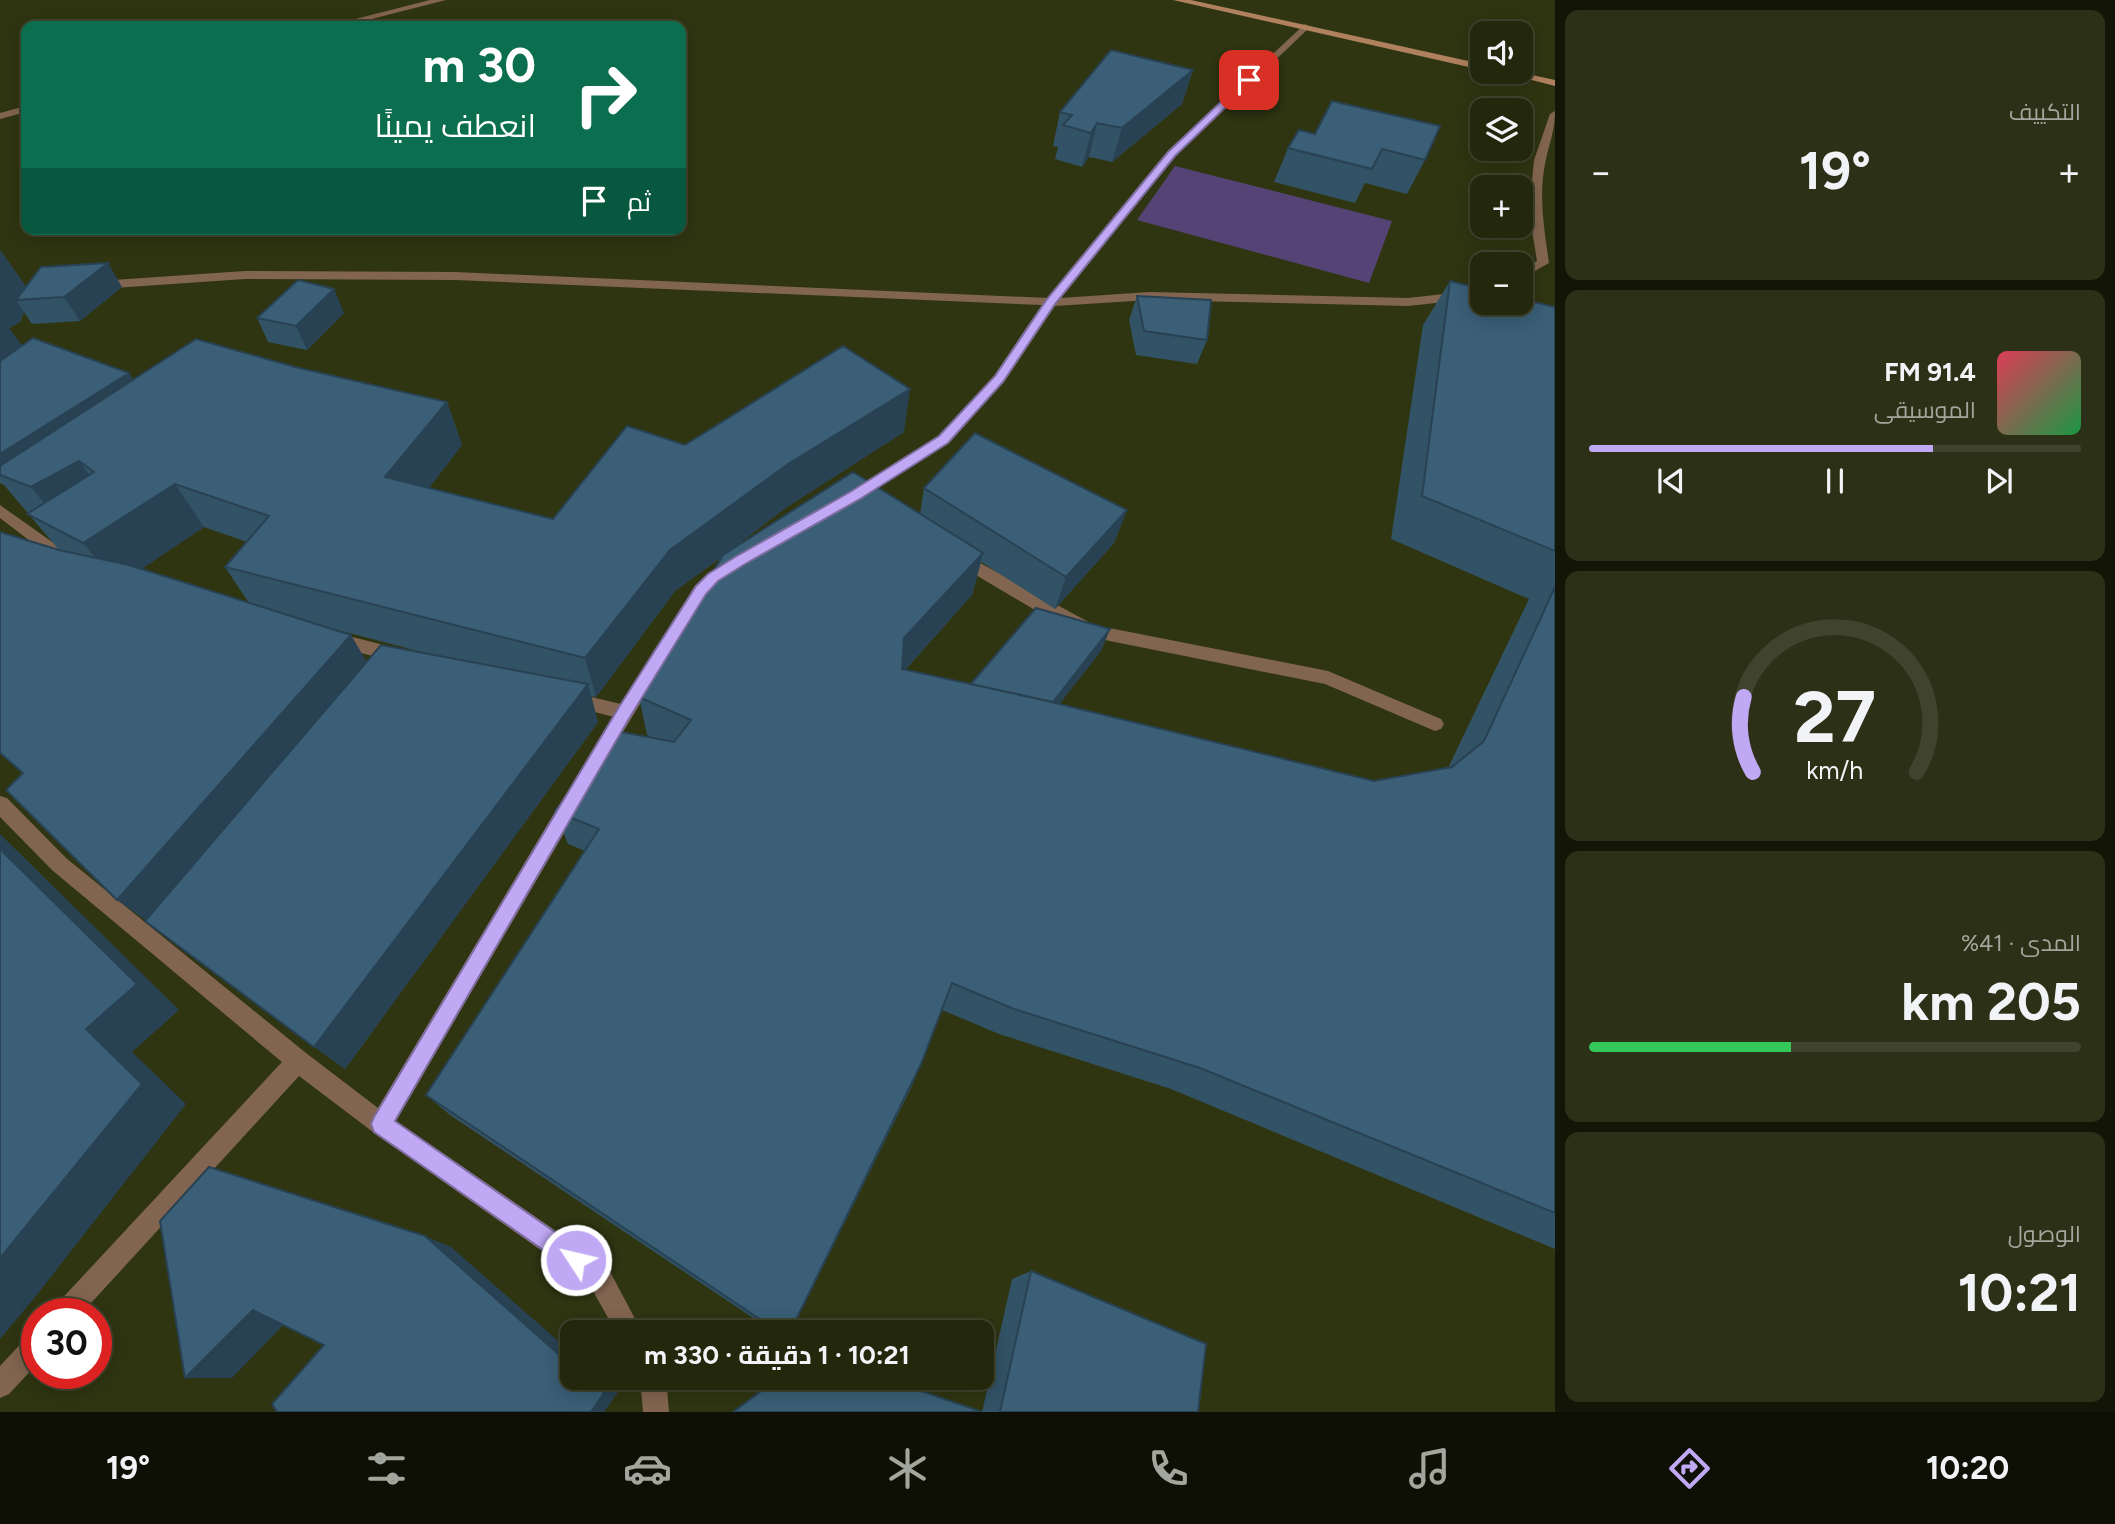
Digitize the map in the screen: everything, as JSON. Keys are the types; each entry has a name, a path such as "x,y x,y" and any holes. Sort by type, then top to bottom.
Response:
{"street":[{"path":"354,21 441,0"},
{"path":"1178,0 1470,64"},
{"path":"855,500 944,439 999,379 1051,302 1171,154 1305,27"},
{"path":"1533,78 1555,83"},
{"path":"0,116 21,110"},
{"path":"1549,265 1535,211 1539,160 1555,114"},
{"path":"82,286 245,275 455,276 1051,302 1149,296 1408,302 1445,298 1470,291"},
{"path":"0,510 62,558 82,569"},
{"path":"946,550 1061,617 1091,631 1328,678 1435,724"},
{"path":"382,1124 625,712 701,590 713,578 740,561"},
{"path":"317,636 418,661"},
{"path":"547,693 625,712"},
{"path":"0,804 59,864 298,1060 382,1124 598,1275 623,1320"},
{"path":"80,1298 298,1060"},
{"path":"0,1385 21,1362"},
{"path":"654,1390 656,1412"}],"shaded area":[{"path":"1175,166 1392,221 1369,283 1137,220"}],"building":[{"path":"1111,50 1193,70 1122,128 1097,123 1091,133 1063,125 1072,115 1060,112"},
{"path":"1332,101 1440,126 1425,160 1382,149 1372,169 1288,148 1299,130 1315,134"},
{"path":"108,263 64,297 16,300 41,267"},
{"path":"298,280 334,289 296,326 257,318"},
{"path":"1450,281 1470,286 1470,315 1533,315 1533,302 1555,307 1555,551 1422,496"},
{"path":"1137,296 1211,300 1207,340 1144,331"},
{"path":"33,338 129,373 0,454 0,361"},
{"path":"196,339 295,367 447,402 385,477 553,519 627,426 685,445 843,346 910,389 788,464 670,550 585,658 225,567 269,516 175,484 83,543 27,514 94,472 79,461 31,487 0,475 0,466"},
{"path":"975,433 1127,510 1066,577 924,488"},
{"path":"853,472 983,553 904,638 902,669 1047,701 1374,781 1452,767 1484,741 1555,587 1555,1213 1200,1068 1014,1009 952,983 921,1064 796,1320 761,1320 426,1095 599,829 555,811 616,731 674,742 691,720 639,697 723,555"},
{"path":"0,532 59,550 129,565 351,635 117,900 6,790 23,773 0,753"},
{"path":"1036,608 1110,629 1053,702 971,684"},
{"path":"381,645 588,684 314,1047 145,921"},
{"path":"0,849 137,984 86,1029 142,1084 0,1258"},
{"path":"209,1167 425,1236 560,1355 560,1390 601,1390 604,1393 591,1412 277,1412 272,1404 324,1345 253,1310 185,1378 160,1221"},
{"path":"1031,1271 1206,1344 1198,1412 1000,1412"},
{"path":"763,1390 919,1390 982,1412 733,1412"}],"route":[{"path":"576,1260 382,1124 625,712 701,590 713,578 740,561 855,495 944,439 999,379 1051,302 1171,154 1249,80"}]}
